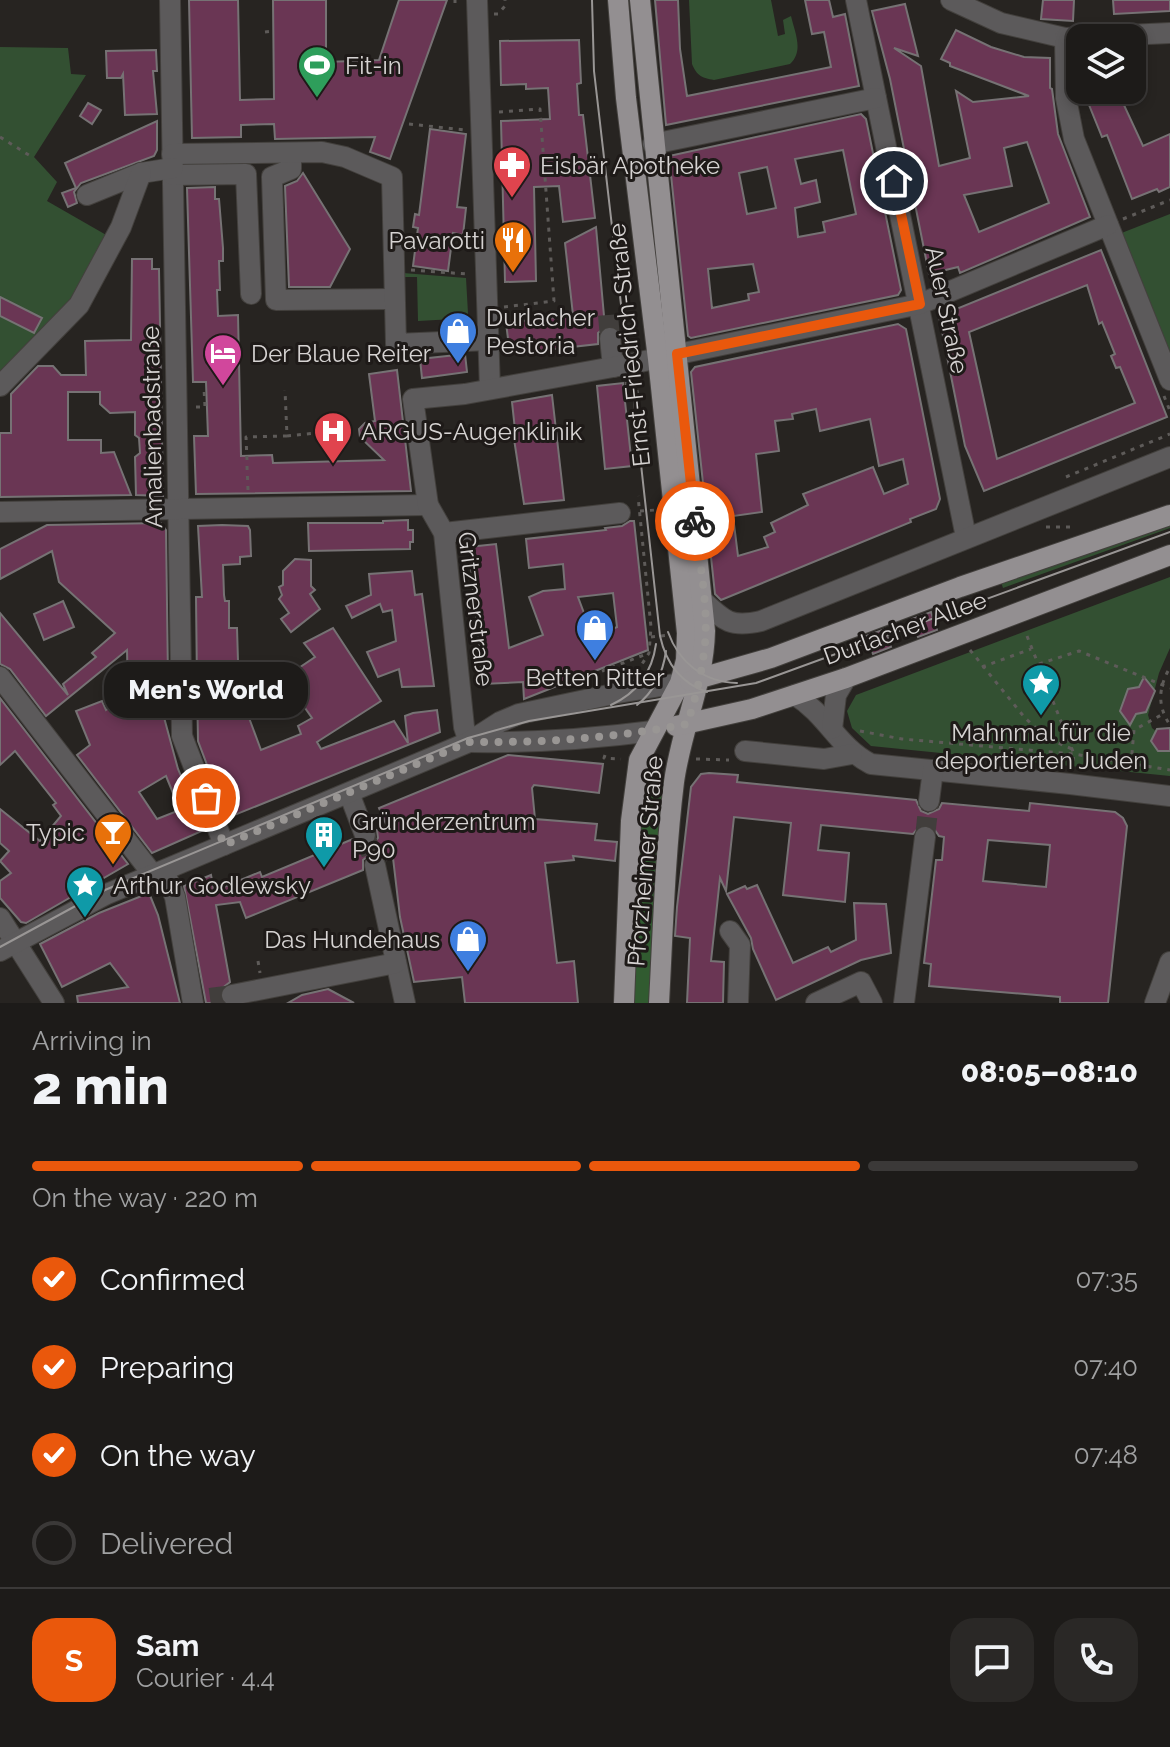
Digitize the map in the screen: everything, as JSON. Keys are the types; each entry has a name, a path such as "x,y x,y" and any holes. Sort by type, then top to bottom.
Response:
{"main road":[{"path":"618,3 640,2"},
{"name":"Ernst-Friedrich-Straße","path":"640,2 668,356 673,508 690,681"},
{"name":"Ernst-Friedrich-Straße","path":"618,3 703,601 704,651 690,681"},
{"name":"Durlacher Allee","path":"690,681 771,658 960,587 1170,515"},
{"name":"Durlacher Allee","path":"653,731 752,709 846,678 1170,555"},
{"name":"Pforzheimer Straße","path":"659,1003 674,781 687,724 690,681"},
{"name":"Pforzheimer Straße","path":"624,1003 634,797 639,760 653,731 690,681"}],"street":[{"name":"Amalienbadstraße","path":"170,0 182,736 224,845"},
{"path":"477,0 490,389"},
{"name":"Auer Straße","path":"856,0 966,537"},
{"path":"951,0 1001,23 1065,38 1170,33"},
{"path":"1065,38 1066,98 1074,139 1170,380"},
{"path":"653,144 876,98"},
{"path":"87,195 141,173 173,166 291,153 322,152 345,157 392,177 396,344 489,340"},
{"path":"291,153 291,169 272,177 276,300 393,299"},
{"path":"173,166 246,174 251,294"},
{"path":"0,386 79,305 121,227 141,173"},
{"name":"Gritznerstraße","path":"469,742 464,727 444,533 428,505 413,399 613,367 920,304 1108,225"},
{"path":"610,338 613,367"},
{"path":"703,601 724,620 739,624 761,621 1170,457"},
{"path":"0,512 428,505"},
{"path":"444,533 630,512"},
{"path":"0,677 159,873 175,897 193,1003"},
{"path":"832,729 836,695 846,678"},
{"path":"8,946 84,905 469,742 519,714 690,681"},
{"path":"795,695 821,714 852,754 871,764 1170,796"},
{"path":"469,742 497,744 598,738 653,731"},
{"path":"745,751 824,759 852,754"},
{"path":"929,801 933,770"},
{"path":"349,793 365,835"},
{"path":"904,1003 925,837"},
{"path":"375,865 405,1003"},
{"path":"0,918 8,946 54,1003"},
{"path":"730,931 740,945 738,1003"},
{"path":"1155,1003 1170,962"},
{"path":"232,995 279,996 396,963"},
{"path":"816,1003 861,982 872,1003"}],"path":[{"path":"265,32 273,31"},
{"path":"409,124 482,122 540,109 554,301 488,308"},
{"path":"0,137 32,157"},
{"path":"1108,225 1170,200"},
{"path":"393,269 487,276"},
{"path":"178,408 205,407 204,388"},
{"path":"285,390 287,436"},
{"path":"247,460 246,437 354,429"},
{"path":"247,466 248,509"},
{"path":"632,679 649,653 651,637 651,603 630,512 638,496"},
{"path":"630,512 673,508"},
{"path":"968,647 1025,718 1047,738 1072,749 1027,636"},
{"path":"982,667 1032,649"},
{"path":"1038,664 1079,651 1170,688"},
{"path":"1168,671 1162,683 1160,702 1170,725"},
{"path":"1131,764 1134,730 1163,714"},
{"path":"832,729 846,728 902,739 1074,754 1170,770"},
{"path":"693,758 738,761 745,751"}],"green space":[{"path":"689,0 771,0 778,36 785,34 783,20 791,16 797,42 794,59 790,64 714,80 700,76 692,64"},
{"path":"0,47 68,48 71,74 86,75 34,157 57,182 47,201 108,236 72,304 0,377"},
{"path":"1170,214 1170,365 1119,234"},
{"path":"403,273 466,278 469,331 455,332 454,319 418,321 417,277 403,277"},
{"path":"1170,523 1170,528 1003,588 1001,582"},
{"path":"1170,577 1170,648 1159,673 1148,715 1152,728 1170,743 1170,776 871,746 852,728 847,711 856,695"},
{"path":"640,777 669,777 656,1003 627,1003"}],"building":[{"path":"189,0 238,0 240,100 274,99 273,0 326,0 326,62 379,60 399,0 447,0 390,159 370,152 375,137 275,139 274,124 241,125 241,137 192,138"},
{"path":"655,0 678,0 680,49 687,96 831,67 824,32 812,34 805,0 829,0 833,17 845,14 859,86 666,125"},
{"path":"1043,0 1074,0 1073,21 1041,19"},
{"path":"1113,0 1170,0 1170,11 1114,14"},
{"path":"905,4 918,56 894,48 921,66 939,166 970,158 956,91 973,102 1029,96 950,66 941,59 956,30 991,47 1024,57 1050,58 1050,88 1058,134 1090,217 960,273 958,267 929,274 890,79 872,11","holes":["1027,142 1049,203 979,232 964,195 1012,186 1004,148"]},
{"path":"579,40 579,115 583,115 595,218 563,222 559,186 534,187 536,281 505,282 501,121 550,119 548,88 526,89 526,84 501,85 500,41"},
{"path":"156,50 157,71 153,71 157,114 125,115 123,74 121,78 107,78 106,51"},
{"path":"88,103 101,110 92,124 80,116"},
{"path":"1089,104 1124,104 1143,146 1170,134 1170,187 1132,199 1107,135 1102,137"},
{"path":"861,114 866,119 901,290 898,295 691,338 688,336 669,156","holes":["843,150 856,214 823,222 825,232 798,237 795,208 820,202 816,180 801,184 795,159","767,167 776,208 747,214 739,173","753,264 759,292 748,294 749,300 712,308 708,269"]},
{"path":"157,121 157,150 154,156 81,183 74,192 77,203 68,207 62,193 76,188 65,163"},
{"path":"430,129 466,134 457,207 466,208 463,235 453,233 448,271 413,266 418,228 413,227 415,214 419,215"},
{"path":"303,173 350,249 330,287 289,287 285,186 297,181"},
{"path":"215,187 215,199 219,199 223,248 223,261 219,261 218,316 238,315 241,456 272,455 273,463 384,460 360,437 359,429 365,423 375,421 369,374 397,370 411,491 196,494 194,436 208,436 206,382 193,382 187,188"},
{"path":"596,227 605,327 598,333 598,344 510,354 506,323 573,315 565,243"},
{"path":"1101,250 1167,417 984,491 965,446 939,316","holes":["1087,285 1099,324 1102,322 1115,354 1111,356 1116,368 1120,367 1135,403 997,459 969,332"]},
{"path":"132,259 152,259 152,269 159,269 163,496 136,495 135,457 140,453 139,438 135,435 135,412 110,413 100,404 100,392 68,392 68,440 101,440 101,453 114,452 131,495 0,497 0,433 11,433 11,394 38,366 53,366 61,375 86,375 85,341 131,340"},
{"path":"0,297 42,318 34,333 0,316"},
{"path":"898,324 906,329 940,499 936,509 721,600 715,594 691,372 695,367","holes":["816,409 820,431 870,419 879,466 903,459 908,484 884,494 873,467 803,494 808,505 771,523 775,532 764,537 768,547 738,556 733,516 762,512 756,454 779,451 775,421 793,419 792,414"]},
{"path":"465,354 467,372 422,378 420,359"},
{"path":"623,383 632,466 605,469 597,386"},
{"path":"552,395 564,500 524,504 512,402"},
{"path":"408,520 408,530 413,530 410,549 309,551 308,523"},
{"path":"634,521 648,650 524,699 523,682 483,684 469,547 496,544 509,648 543,635 529,597 543,591 565,589 563,564 529,568 526,539 622,526","holes":["613,593 617,627 593,637 578,597"]},
{"path":"161,523 166,530 168,679 155,684 178,769 204,830 152,853 77,755 90,745 76,711 102,701 106,710 128,694 127,650 46,716 10,669 0,664 0,613 68,695 63,684 96,657 92,653 115,633 59,582 52,551 0,579 0,549 47,525","holes":["166,776 180,810 157,819 139,792"]},
{"path":"198,526 248,526 250,530 251,556 240,557 240,564 223,565 225,601 229,601 229,628 237,628 238,661 227,661 230,695 239,691 261,750 301,734 298,726 312,718 284,678 315,657 304,643 333,628 381,701 317,742 321,749 394,721 408,743 405,716 413,713 437,710 440,732 227,818 198,741 197,684 196,597 202,597"},
{"path":"295,559 311,560 311,586 315,590 310,594 320,609 291,632 281,619 289,613 279,599 282,595 279,587 283,585 283,571"},
{"path":"412,571 415,595 422,594 434,686 402,687 399,669 378,677 367,652 396,641 392,610 383,612 380,604 352,618 346,606 371,595 369,574"},
{"path":"63,601 74,627 44,640 34,614"},
{"path":"931,612 937,630 918,637 912,619"},
{"path":"885,629 891,647 873,654 866,636"},
{"path":"1144,677 1155,691 1146,712 1136,714 1130,725 1120,711 1128,689 1139,687"},
{"path":"0,698 128,864 26,923 21,922 0,898 0,881 11,873 0,861 9,851 0,843 0,809 40,841 61,816 53,805 56,803 15,751 0,765"},
{"path":"1170,728 1170,751 1158,751 1151,741 1157,729"},
{"path":"508,755 603,764 599,793 534,785 532,788 535,819 597,824 595,840 617,842 615,861 573,856 574,860 545,863 557,963 574,961 578,1003 465,1003 462,977 414,982 400,917 393,858 387,860 380,853 373,852 363,860 363,870 246,918 240,902 216,905 230,982 220,990 222,1003 206,1003 184,886 211,875 214,891 260,872 262,877 353,839 362,848 370,847 378,838 377,830 387,826 379,808"},
{"path":"701,774 738,775 737,782 916,800 921,811 928,814 939,809 942,803 1029,811 1030,803 1115,812 1127,826 1108,1003 1060,1003 1060,997 929,986 931,964 924,963 936,860 942,860 944,837 939,836 932,826 921,825 913,834 821,825 818,850 849,853 845,902 783,895 791,823 734,817 726,891 720,878 711,961 724,962 723,1003 687,1003 690,938 675,936 691,787","holes":["988,840 1050,845 1046,887 983,881"]},
{"path":"757,885 793,963 828,947 831,952 856,940 854,903 886,904 891,953 861,960 776,1000 751,938 727,894 745,886 747,889"},
{"path":"149,893 158,915 180,1003 78,1003 77,996 128,987 110,963 62,987 40,944 99,913"},
{"path":"328,989 354,1003 288,1003 302,995"}],"tunnel":[{"path":"608,315 610,338"},
{"path":"925,837 929,801"},
{"path":"365,835 375,865"},
{"path":"210,998 232,995"}],"tram line":[{"path":"592,0 594,71 660,636 666,655 676,671 689,683 707,692"},
{"path":"0,947 105,890 468,738 529,721 756,683 1170,532"},
{"path":"668,632 679,653 694,669 714,679 737,683"},
{"path":"611,705 642,681 651,664 656,644"},
{"path":"637,705 657,681 666,651"}],"way so far":[{"path":"206,798 224,845 469,742 497,744 598,738 687,724 704,651 703,601 695,521"}],"place":[{"name":"Fit-in","path":"317,99"},
{"name":"Eisbär Apotheke","path":"512,199"},
{"name":"Pavarotti","path":"513,274"},
{"name":"Durlacher Pestoria","path":"458,365"},
{"name":"Der Blaue Reiter","path":"223,387"},
{"name":"ARGUS-Augenklinik","path":"333,465"},
{"name":"Betten Ritter","path":"595,662"},
{"name":"Mahnmal für die deportierten Juden","path":"1041,717"},
{"name":"Men's World","path":"206,798"},
{"name":"Typic","path":"113,866"},
{"name":"Gründerzentrum P90","path":"324,869"},
{"name":"Arthur Godlewsky","path":"85,919"},
{"name":"Das Hundehaus","path":"468,973"}],"route":[{"path":"695,521 677,354 920,304 894,181"}]}
